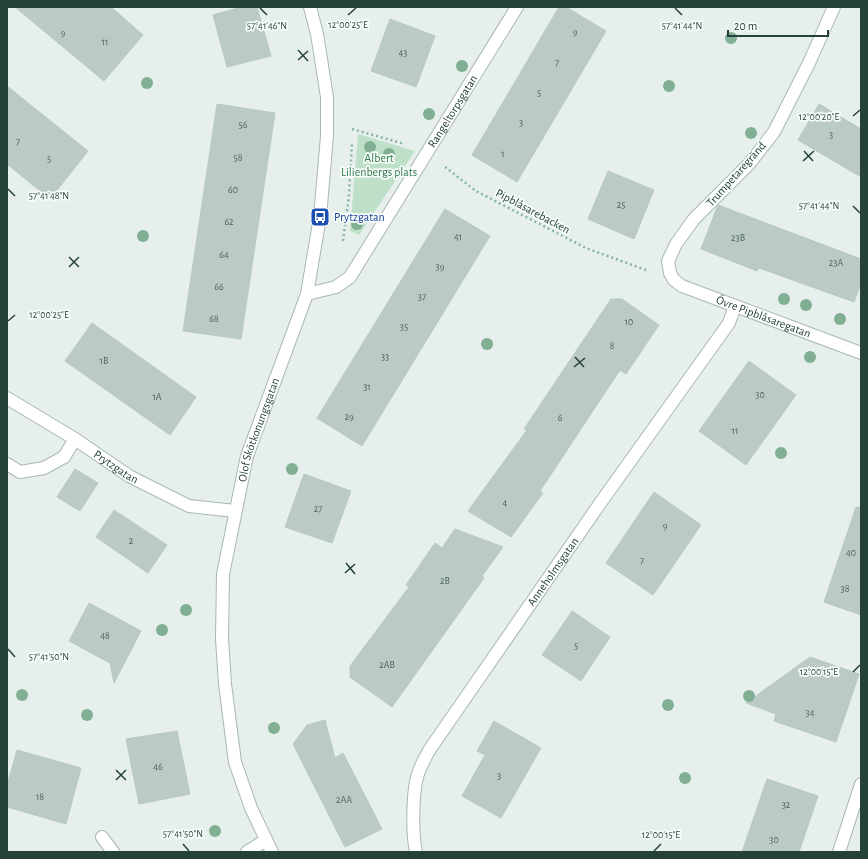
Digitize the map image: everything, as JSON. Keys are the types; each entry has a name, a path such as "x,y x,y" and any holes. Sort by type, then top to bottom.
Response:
{"street":[{"name":"Olof Skötkonungsgatan","path":"272,852 251,808 235,762 226,704 222,639 223,574 247,456 307,294 320,217 327,136 327,97 317,34 310,7"},
{"name":"Rangeltorpsgatan","path":"307,294 336,287 350,277 517,7"},
{"name":"Trumpetaregränd","path":"670,273 668,261 676,244 694,219 749,164 774,132 809,63 834,7"},
{"name":"Övre Pipblåsaregatan","path":"670,273 674,280 682,286 861,353"},
{"name":"Anneholmsgatan","path":"416,852 414,844 414,806 418,772 430,749 601,502 729,323 735,306"},
{"name":"Prytzgatan","path":"7,398 75,439 129,476 189,506 235,511"},
{"path":"7,464 20,472 44,468 64,457 75,439"},
{"path":"839,852 861,784"},
{"path":"102,837 113,852"},
{"path":"247,852 266,840"}],"path":[{"name":"Pipblåsarebacken","path":"352,129 416,148 426,153 476,191 586,248 640,269"}],"green space":[{"name":"Albert Lilienbergs plats","path":"358,134 415,151 359,235 350,231"}],"building":[{"path":"15,7 111,7 143,35 104,81"},
{"path":"242,7 257,7 271,56 227,67 213,15"},
{"path":"559,7 566,7 606,31 517,182 472,155"},
{"path":"390,19 435,36 416,87 371,71"},
{"path":"7,86 88,151 50,199 7,164"},
{"path":"217,104 275,113 241,339 183,331"},
{"path":"819,104 861,129 861,177 798,140"},
{"path":"608,171 654,190 634,239 588,219"},
{"path":"718,205 861,259 861,283 854,302 759,268 757,271 701,249"},
{"path":"445,209 490,236 362,446 317,418"},
{"path":"611,299 622,299 659,325 626,374 620,370 540,491 543,493 511,537 468,511 527,430 524,429"},
{"path":"92,323 196,397 170,435 65,361"},
{"path":"749,361 796,395 746,465 699,431"},
{"path":"75,469 98,483 80,511 57,497"},
{"path":"304,474 351,491 332,543 285,527"},
{"path":"654,492 701,525 653,595 606,563"},
{"path":"856,507 861,508 861,615 824,602"},
{"path":"114,510 167,545 148,573 96,537"},
{"path":"455,529 503,547 482,576 484,578 392,707 350,677 350,666 409,587 406,585 435,543 442,548"},
{"path":"89,603 141,631 114,683 110,663 69,641"},
{"path":"572,611 610,637 581,681 542,655"},
{"path":"810,657 859,674 836,742 774,721 776,714 746,703"},
{"path":"325,720 335,758 343,753 382,829 345,847 293,744 307,725"},
{"path":"494,721 541,748 501,818 462,796 485,755 477,751"},
{"path":"177,731 190,794 139,804 126,739"},
{"path":"17,750 81,768 66,824 7,807 7,786"},
{"path":"767,779 818,796 799,852 742,852"}],"place":[{"name":"Prytzgatan","path":"320,217"}]}
